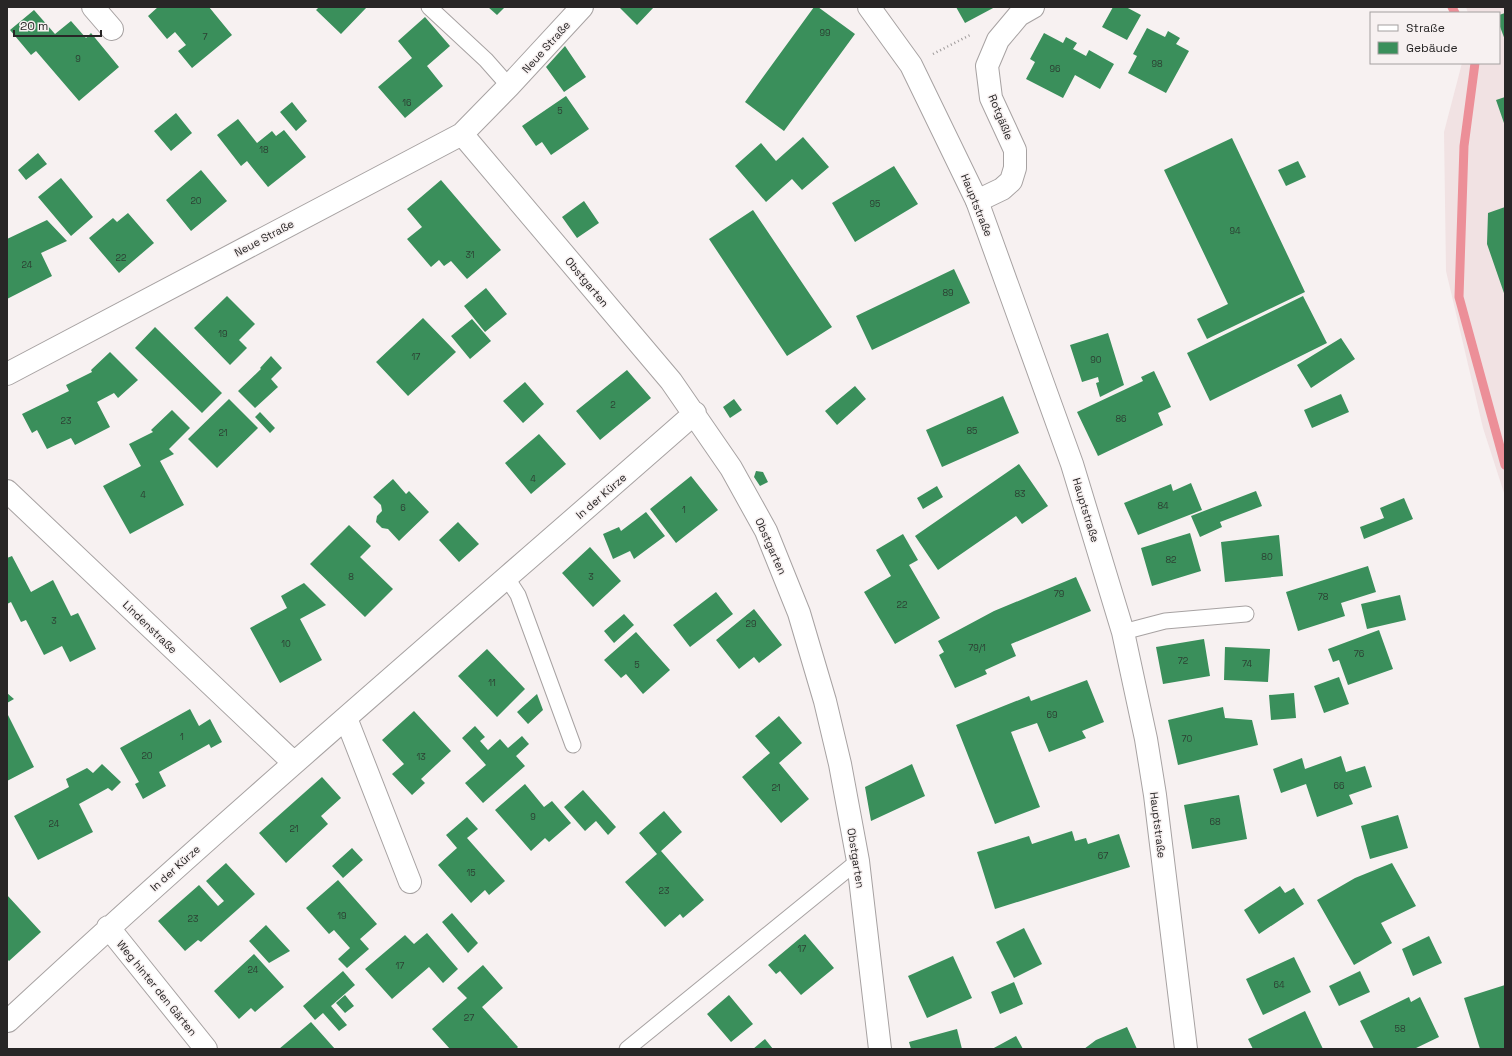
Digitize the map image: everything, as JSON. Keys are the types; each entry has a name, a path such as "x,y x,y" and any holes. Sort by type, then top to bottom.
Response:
{"street":[{"path":"93,7 112,30"},
{"name":"Neue Straße","path":"7,374 462,134 582,7"},
{"name":"Hauptstraße","path":"869,7 911,65 977,200 1072,464 1123,632 1146,739 1155,795 1186,1049"},
{"name":"Rotgäßle","path":"977,200 1002,189 1011,181 1015,168 1014,150 991,98 987,66 998,40 1019,15 1033,7"},
{"name":"Obstgarten","path":"462,134 671,381 695,413 731,468 766,531 799,613 825,701 840,764 858,861 880,1049"},
{"name":"In der Kürze","path":"8,1021 108,927 695,413"},
{"name":"Lindenstraße","path":"7,491 294,763"},
{"path":"346,718 410,882"},
{"name":"Weg hinter den Gärten","path":"108,927 206,1049"}],"lane":[{"path":"429,7 486,60 509,86"},
{"path":"507,578 518,595 573,745"},
{"path":"1123,632 1165,621 1246,614"},
{"path":"627,1049 858,861"}],"path":[{"path":"911,65 978,31"}],"shaded area":[{"path":"1466,7 1505,7 1505,496 1483,428 1446,271 1444,132 1462,64 1500,64 1500,12 1468,12"}],"building":[{"path":"158,7 209,7 232,35 192,68 178,51 186,45 175,32 167,39 148,16"},
{"path":"319,7 367,7 341,34 316,10"},
{"path":"488,7 505,7 497,15"},
{"path":"619,7 654,7 637,25"},
{"path":"814,7 818,7 855,34 784,131 745,102"},
{"path":"956,7 995,7 965,23"},
{"path":"1113,7 1126,7 1141,15 1127,40 1102,27"},
{"path":"34,10 55,34 71,21 86,38 91,33 119,67 79,101 36,51 31,55 10,30"},
{"path":"1505,13 1505,40 1500,27 1500,15"},
{"path":"425,17 450,46 427,66 443,86 405,118 378,87 412,58 398,41"},
{"path":"1147,28 1165,37 1168,31 1180,38 1176,44 1189,51 1166,93 1128,73 1137,56 1133,54"},
{"path":"1044,33 1063,43 1066,37 1077,43 1073,49 1086,56 1089,50 1114,64 1100,89 1075,75 1063,98 1026,79 1035,62 1030,59"},
{"path":"565,46 586,77 564,92 546,67"},
{"path":"566,96 589,129 551,155 542,142 536,146 522,126"},
{"path":"1505,97 1505,126 1496,100"},
{"path":"292,102 307,121 296,131 280,112"},
{"path":"176,113 192,133 171,151 154,131"},
{"path":"238,119 257,143 272,131 276,136 284,130 306,157 268,187 247,161 241,166 217,135"},
{"path":"803,137 829,167 802,190 792,179 766,202 735,166 761,143 776,161"},
{"path":"1232,138 1305,292 1207,339 1197,319 1228,304 1164,170"},
{"path":"38,153 47,164 26,180 18,170"},
{"path":"1298,161 1306,177 1286,186 1278,170"},
{"path":"894,166 918,204 855,242 832,203"},
{"path":"201,170 227,201 191,231 166,200"},
{"path":"61,178 93,217 71,236 38,197"},
{"path":"441,180 501,250 467,279 451,261 444,266 439,260 431,267 407,239 422,227 407,209"},
{"path":"584,201 599,223 577,238 562,217"},
{"path":"1505,207 1505,296 1487,244 1488,213"},
{"path":"753,210 832,327 787,356 709,239"},
{"path":"128,213 154,243 119,273 89,238 113,218 117,222"},
{"path":"47,220 67,241 41,253 52,276 7,299 7,239"},
{"path":"954,269 970,303 872,350 856,316"},
{"path":"486,288 507,314 485,332 464,306"},
{"path":"227,296 255,324 239,340 247,348 230,365 194,328"},
{"path":"1303,296 1327,343 1210,401 1187,353"},
{"path":"423,318 456,352 408,396 376,362"},
{"path":"472,319 491,341 470,359 451,336"},
{"path":"155,327 222,393 202,413 135,348"},
{"path":"1108,333 1124,385 1100,397 1096,383 1099,382 1098,377 1082,382 1070,345"},
{"path":"1341,338 1355,359 1311,388 1297,365"},
{"path":"110,352 138,380 118,398 114,393 97,402 110,427 75,445 71,438 47,449 37,430 32,433 22,414 69,391 66,385 92,372 91,370"},
{"path":"271,356 282,368 271,379 278,387 255,408 238,391 261,369 260,368"},
{"path":"627,370 651,398 600,440 576,411"},
{"path":"1154,371 1171,407 1158,413 1163,425 1098,456 1077,412 1143,381 1141,377"},
{"path":"525,382 544,404 523,423 503,401"},
{"path":"855,386 866,399 837,425 825,411"},
{"path":"1341,394 1349,412 1312,428 1304,410"},
{"path":"1003,396 1019,433 942,467 926,430"},
{"path":"229,399 258,428 217,468 188,439"},
{"path":"734,399 742,410 730,418 723,407"},
{"path":"172,410 190,428 169,449 174,454 160,461 184,505 130,534 103,486 141,466 129,444 153,432 151,430"},
{"path":"260,412 275,428 270,433 255,417"},
{"path":"539,434 566,464 531,494 505,463"},
{"path":"1019,464 1048,506 1022,524 1016,516 938,570 915,536"},
{"path":"756,471 763,472 768,482 760,486 754,477"},
{"path":"691,476 718,510 676,543 650,509"},
{"path":"393,479 406,494 409,491 429,512 399,541 388,529 382,528 376,522 377,516 382,511 381,505 373,497"},
{"path":"1191,483 1202,510 1138,535 1124,503 1171,484 1173,491"},
{"path":"937,486 943,497 923,509 917,498"},
{"path":"1256,491 1262,506 1220,522 1222,527 1200,537 1191,516"},
{"path":"1404,498 1413,519 1364,539 1360,527 1384,518 1380,508"},
{"path":"646,512 665,536 634,559 630,551 613,559 603,534 619,527 621,531"},
{"path":"458,522 479,544 459,562 439,540"},
{"path":"349,525 371,546 360,557 393,589 365,617 310,564"},
{"path":"1190,533 1201,571 1152,586 1141,548"},
{"path":"903,534 918,560 909,565 940,618 895,644 864,592 891,576 876,550"},
{"path":"1279,535 1283,576 1225,582 1221,542"},
{"path":"590,547 621,581 593,607 562,573"},
{"path":"12,556 31,592 53,580 71,616 78,613 96,649 70,662 62,646 44,655 26,620 21,622 11,602 7,604 7,558"},
{"path":"1368,566 1376,592 1341,603 1345,616 1298,631 1286,592"},
{"path":"1076,577 1091,611 1011,644 1016,656 985,670 987,674 955,688 939,655 944,652 938,641 994,611"},
{"path":"304,583 326,605 300,619 322,660 280,683 250,628 287,608 281,596"},
{"path":"716,592 733,614 690,647 673,625"},
{"path":"1400,595 1406,620 1367,629 1361,604"},
{"path":"754,609 782,645 759,663 754,657 739,669 716,640"},
{"path":"624,614 634,625 614,643 604,631"},
{"path":"1379,630 1393,669 1348,685 1339,660 1333,662 1328,649"},
{"path":"636,632 670,670 643,694 626,674 621,678 604,660"},
{"path":"1204,639 1210,676 1163,684 1156,647"},
{"path":"1225,647 1270,649 1268,682 1224,680"},
{"path":"487,649 525,689 497,717 458,676"},
{"path":"1339,677 1349,704 1324,713 1314,686"},
{"path":"1087,680 1104,722 1082,731 1086,738 1049,752 1037,723 1011,732 1040,807 995,824 956,725 1029,696 1031,701"},
{"path":"7,693 14,699 7,703"},
{"path":"1294,693 1296,718 1271,720 1269,695"},
{"path":"537,694 543,710 528,724 517,712"},
{"path":"1223,707 1225,718 1252,720 1258,745 1178,765 1168,720"},
{"path":"190,709 199,726 210,719 222,742 211,748 209,744 159,772 166,786 143,799 135,784 139,782 120,748"},
{"path":"414,711 451,751 421,779 425,783 412,795 392,774 404,764 382,740"},
{"path":"7,713 34,767 7,781"},
{"path":"779,716 802,743 779,763 809,799 781,823 742,777 770,753 755,736"},
{"path":"475,726 485,737 480,741 488,750 500,739 508,748 522,736 529,744 516,756 525,766 483,803 465,783 486,765 462,738"},
{"path":"1341,756 1346,772 1365,766 1372,787 1349,795 1353,804 1317,817 1306,784 1281,793 1273,769 1302,758 1305,769"},
{"path":"102,764 121,782 112,791 108,788 79,804 93,832 38,860 14,816 69,787 66,779 87,768 93,773"},
{"path":"912,764 925,796 871,821 865,787"},
{"path":"322,777 341,798 321,816 328,824 286,863 259,833"},
{"path":"525,784 544,807 552,801 571,823 549,842 545,838 531,851 495,810"},
{"path":"583,790 616,827 608,835 596,821 585,831 564,807"},
{"path":"1239,795 1247,839 1192,849 1184,805"},
{"path":"664,811 682,832 661,851 704,900 683,918 680,914 665,927 625,882 657,854 639,833"},
{"path":"1398,815 1408,848 1370,859 1361,826"},
{"path":"467,817 478,829 467,838 505,881 489,895 485,890 471,903 438,865 457,848 446,835"},
{"path":"1072,831 1075,841 1086,838 1088,844 1119,834 1130,867 995,909 977,852 1029,836 1032,844"},
{"path":"352,848 363,860 343,878 332,866"},
{"path":"226,863 255,894 201,942 198,940 185,951 158,921 199,885 218,906 224,901 206,881"},
{"path":"1392,863 1416,906 1381,923 1392,943 1354,965 1317,900 1355,878"},
{"path":"338,880 377,924 360,939 369,949 347,968 338,959 350,948 334,930 329,934 306,908"},
{"path":"1280,886 1285,893 1294,888 1304,904 1259,934 1244,910"},
{"path":"7,895 41,932 9,961 7,959"},
{"path":"452,913 478,943 468,953 442,922"},
{"path":"266,925 290,951 269,963 249,941"},
{"path":"1024,928 1042,964 1014,978 996,942"},
{"path":"427,933 458,969 443,983 429,967 392,999 365,969 405,935 414,944"},
{"path":"805,934 834,968 801,995 780,971 776,974 768,965"},
{"path":"1429,936 1442,963 1413,976 1402,949"},
{"path":"254,954 284,987 255,1012 251,1008 239,1019 214,991"},
{"path":"953,956 972,998 927,1018 908,976"},
{"path":"1294,957 1311,992 1263,1015 1246,979"},
{"path":"483,965 503,988 482,1007 518,1047 516,1049 450,1049 432,1029 467,998 457,988"},
{"path":"343,971 355,985 331,1006 347,1025 339,1031 323,1013 315,1020 303,1006"},
{"path":"1360,971 1370,992 1339,1006 1329,986"},
{"path":"1014,982 1023,1004 1000,1014 991,992"},
{"path":"1505,985 1505,1049 1480,1049 1464,998"},
{"path":"345,995 354,1006 345,1013 336,1003"},
{"path":"729,995 753,1024 731,1042 707,1014"},
{"path":"1409,997 1411,1002 1420,997 1439,1037 1414,1049 1374,1049 1360,1021"},
{"path":"1305,1011 1323,1049 1253,1049 1248,1039"},
{"path":"311,1022 335,1049 279,1049"},
{"path":"1127,1027 1137,1049 1084,1049 1096,1040"},
{"path":"957,1029 962,1049 911,1049 909,1042"},
{"path":"1016,1036 1023,1049 992,1049"},
{"path":"765,1039 773,1049 753,1049"}],"waterway":[{"path":"1452,7 1454,12"},
{"path":"1475,64 1464,146 1459,297 1505,465"}]}
